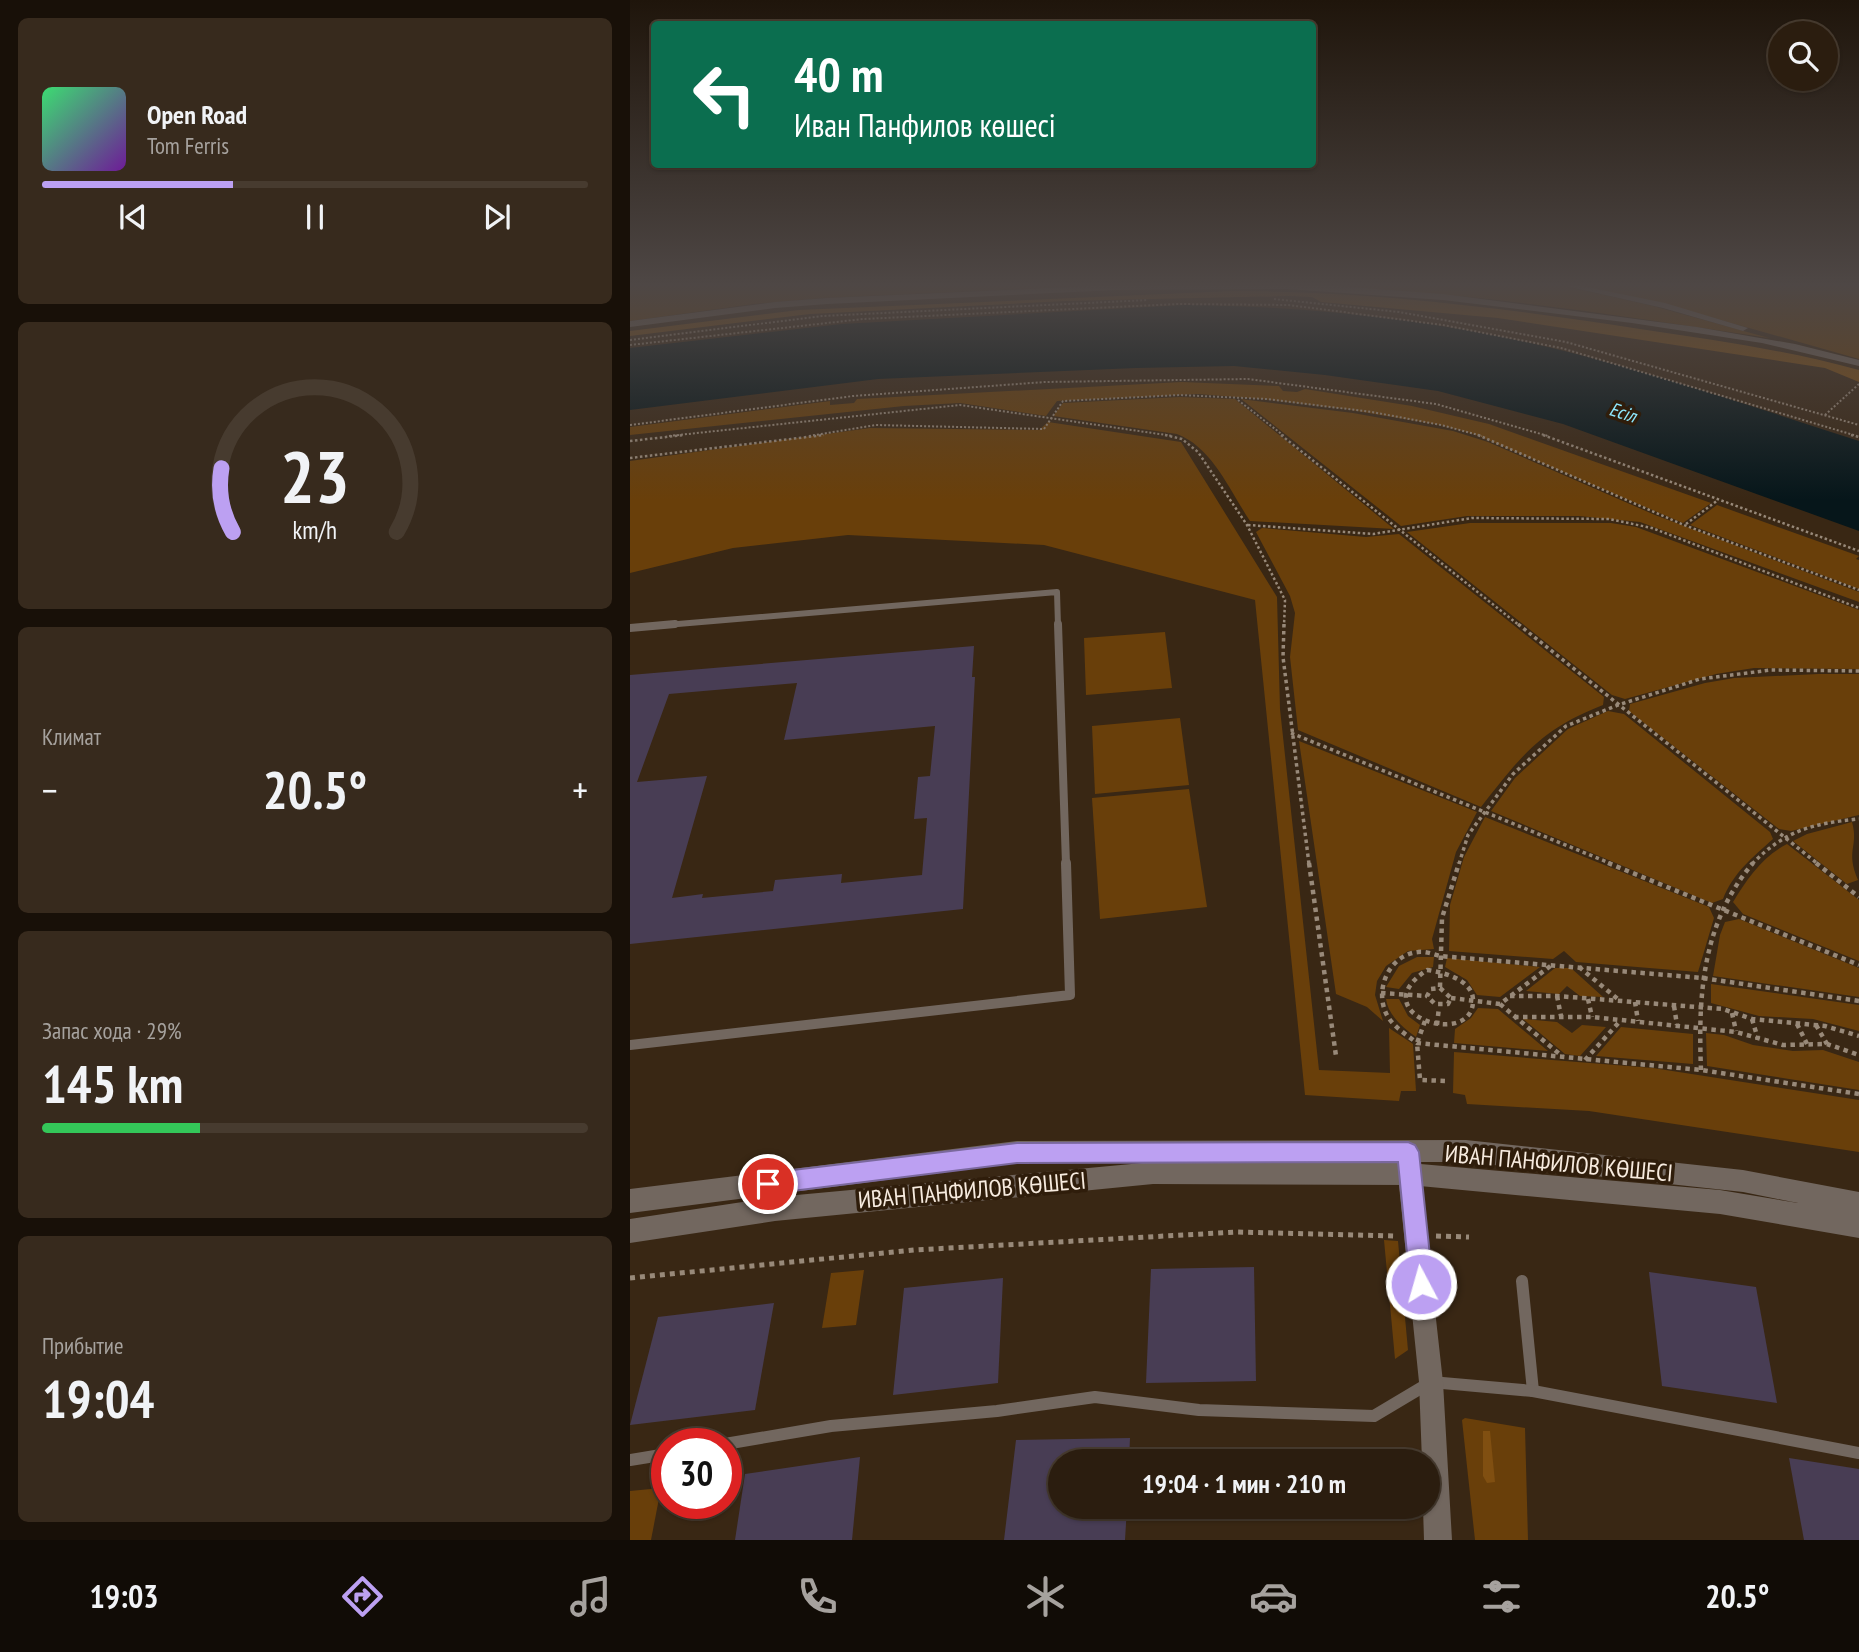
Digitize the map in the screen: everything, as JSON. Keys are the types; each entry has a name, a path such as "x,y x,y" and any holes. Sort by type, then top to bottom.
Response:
{"street":[{"path":"1835,357 1859,363"},
{"name":"ИВАН ПАНФИЛОВ КӨШЕСІ","path":"630,1231 775,1209 1153,1172 1408,1163 1466,1151 1743,1181 1859,1203"},
{"name":"ИВАН ПАНФИЛОВ КӨШЕСІ","path":"630,1201 1017,1153 1408,1163 1720,1202 1859,1226"},
{"path":"1408,1163 1431,1382 1438,1540"}],"lane":[{"path":"630,628 1058,592 1070,995 630,1045"},
{"path":"1522,1281 1533,1391"},
{"path":"742,1441 831,1426 997,1411 1095,1397 1199,1410 1374,1416 1431,1382 1533,1391 1859,1453"},
{"path":"630,1460 651,1457"}],"path":[{"path":"1593,357 1859,437"},
{"path":"1621,357 1859,425"},
{"path":"1666,377 1676,372"},
{"path":"630,425 853,396 1045,383 1248,379 1436,404 1530,430 1859,551"},
{"path":"1825,415 1859,384"},
{"path":"630,458 838,433 876,425 1044,429 1063,401 1196,395 1236,398 1439,424 1474,433 1684,524 1859,590"},
{"path":"1236,398 1859,897"},
{"path":"630,441 960,405 1182,439 1198,452 1247,525 1285,600 1283,657 1291,733 1336,1056"},
{"path":"1684,524 1718,500"},
{"path":"1247,525 1373,534 1472,518 1609,519 1652,528 1859,608"},
{"path":"1440,988 1442,918 1468,835 1513,774 1566,726 1618,705 1700,679 1771,670 1859,671"},
{"path":"1291,733 1859,965"},
{"path":"1701,1070 1699,1029 1702,978 1709,945 1734,887 1746,870 1782,838 1813,827 1859,819"},
{"path":"1859,1001 1702,978 1419,952 1404,956 1383,979 1381,993 1386,1015 1400,1031 1416,1043 1701,1070 1859,1094"},
{"path":"1500,1004 1553,964"},
{"path":"1578,965 1620,1001"},
{"path":"1440,970 1468,986 1473,999 1470,1011 1461,1020 1437,1025 1415,1014 1405,995 1407,984 1415,975 1440,970"},
{"path":"1427,996 1431,989 1440,988 1447,991 1451,998"},
{"path":"1381,993 1427,996"},
{"path":"1427,996 1431,1003 1439,1007 1448,1004 1451,998"},
{"path":"1510,996 1557,996 1723,1009 1752,1019 1816,1025 1859,1036"},
{"path":"1557,996 1561,1016"},
{"path":"1451,998 1500,1004 1563,1058"},
{"path":"1588,999 1592,1017"},
{"path":"1635,1003 1638,1022"},
{"path":"1674,1006 1677,1026"},
{"path":"1437,1025 1439,1007"},
{"path":"1732,1013 1736,1032"},
{"path":"1514,1017 1622,1019 1736,1032 1783,1045 1828,1044 1859,1055"},
{"path":"1585,1060 1622,1019"},
{"path":"1752,1019 1758,1039"},
{"path":"1425,1021 1416,1043 1420,1080 1447,1081"},
{"path":"1797,1024 1807,1044"},
{"path":"1816,1025 1828,1044"},
{"path":"630,1278 915,1250 1237,1231 1469,1237"}],"shaded area":[{"path":"1752,357 1805,357 1859,370 1859,382 1825,368"},
{"path":"1182,382 1279,386 1283,391 1297,392 1305,389 1412,406 1489,424 1711,503 1683,523 1474,434 1440,425 1345,409 1198,394 1057,401 1046,416 960,403 904,406 630,435 630,427 830,401 830,405 854,403 857,399"},
{"path":"1180,397 1235,399 1394,529 1250,521 1210,459 1189,440 1177,434 1053,416 1063,403"},
{"path":"1241,399 1353,413 1453,431 1488,442 1655,515 1859,592 1859,602 1640,522 1579,516 1467,516 1401,526"},
{"path":"1048,422 1181,442 1277,597 1280,709 1319,1070 1390,1073 1389,1028 1413,1044 1416,1091 1401,1091 1399,1101 1305,1095 1255,600 1044,545 848,535 733,548 630,573 630,461 870,428 1039,430"},
{"path":"1717,505 1859,556 1856,559 1859,560 1859,589 1690,525"},
{"path":"1470,523 1611,523 1636,527 1859,610 1859,669 1754,668 1716,674 1625,699 1612,695 1407,532"},
{"path":"1262,528 1366,537 1399,534 1604,697 1603,705 1548,734 1508,773 1481,807 1298,730 1290,657 1295,613 1290,596 1256,532"},
{"path":"1165,632 1172,688 1086,695 1084,638"},
{"path":"1859,674 1859,815 1791,831 1779,829 1629,711 1630,704 1705,683 1734,678"},
{"path":"1608,711 1624,714 1770,832 1773,839 1738,873 1723,899 1712,903 1491,811 1515,778 1568,729"},
{"path":"1180,718 1189,785 1095,794 1092,726"},
{"path":"1299,741 1477,812 1456,852 1432,939 1434,949 1408,951 1386,966 1377,981 1375,995 1383,1021 1367,1007 1336,994"},
{"path":"1189,789 1207,907 1100,919 1092,798"},
{"path":"1485,817 1709,907 1714,918 1698,972 1576,962 1564,951 1553,959 1449,951 1450,905 1464,857"},
{"path":"1852,822 1852,855 1858,880 1847,884 1793,841 1807,834"},
{"path":"1787,844 1859,900 1859,961 1743,914 1733,902 1763,862"},
{"path":"1739,919 1859,968 1859,997 1713,976 1725,922"},
{"path":"1417,957 1434,957 1433,967 1412,973 1399,989 1386,987 1399,966"},
{"path":"1447,958 1540,967 1500,997 1477,995 1467,980 1445,967"},
{"path":"1555,968 1571,968 1603,997 1580,996 1567,986 1559,994 1526,991"},
{"path":"1711,984 1859,1005 1859,1031 1813,1019 1759,1016 1711,1003"},
{"path":"1386,999 1399,999 1408,1016 1420,1025 1416,1037 1393,1016"},
{"path":"1478,1008 1498,1009 1548,1051 1454,1043 1455,1029 1471,1018"},
{"path":"1523,1019 1557,1022 1572,1033 1582,1025 1606,1027 1580,1056 1565,1054"},
{"path":"1621,1027 1693,1034 1693,1064 1596,1056"},
{"path":"1706,1033 1724,1035 1753,1045 1793,1051 1823,1050 1859,1062 1859,1090 1707,1066"},
{"path":"1454,1052 1653,1068 1859,1100 1859,1152 1589,1111 1467,1104 1465,1095 1453,1093"},
{"path":"1384,1240 1398,1241 1408,1350 1395,1359"},
{"path":"864,1270 856,1325 822,1328 831,1273"},
{"path":"1465,1418 1525,1428 1528,1540 1475,1540 1462,1420"},
{"path":"1483,1431 1490,1431 1495,1482 1487,1483 1483,1476"},
{"path":"651,1489 651,1519 655,1519 651,1540 630,1540 630,1491"}],"water":[{"name":"Есіл","path":"630,357 1585,357 1704,391 1859,441 1859,531 1563,424 1438,391 1325,375 1234,366 878,379 630,410"}],"building":[{"path":"974,646 972,677 975,677 963,909 630,944 630,675","holes":["797,683 784,740 935,726 930,776 918,777 914,819 927,818 922,875 841,883 842,874 775,880 773,891 672,898 707,776 637,782 669,694"]},
{"path":"1254,1267 1256,1381 1146,1383 1151,1269"},
{"path":"1649,1272 1756,1287 1777,1403 1662,1386"},
{"path":"1003,1278 998,1383 893,1395 904,1288"},
{"path":"774,1303 755,1410 630,1425 658,1317"},
{"path":"1130,1438 1130,1449 1048,1449 1048,1519 1126,1519 1125,1540 1004,1540 1016,1440"},
{"path":"860,1457 852,1540 735,1540 738,1519 742,1519 745,1474"},
{"path":"1789,1458 1859,1469 1859,1540 1804,1540"}],"route":[{"path":"768,1184 1017,1153 1408,1152 1421,1284"}]}
